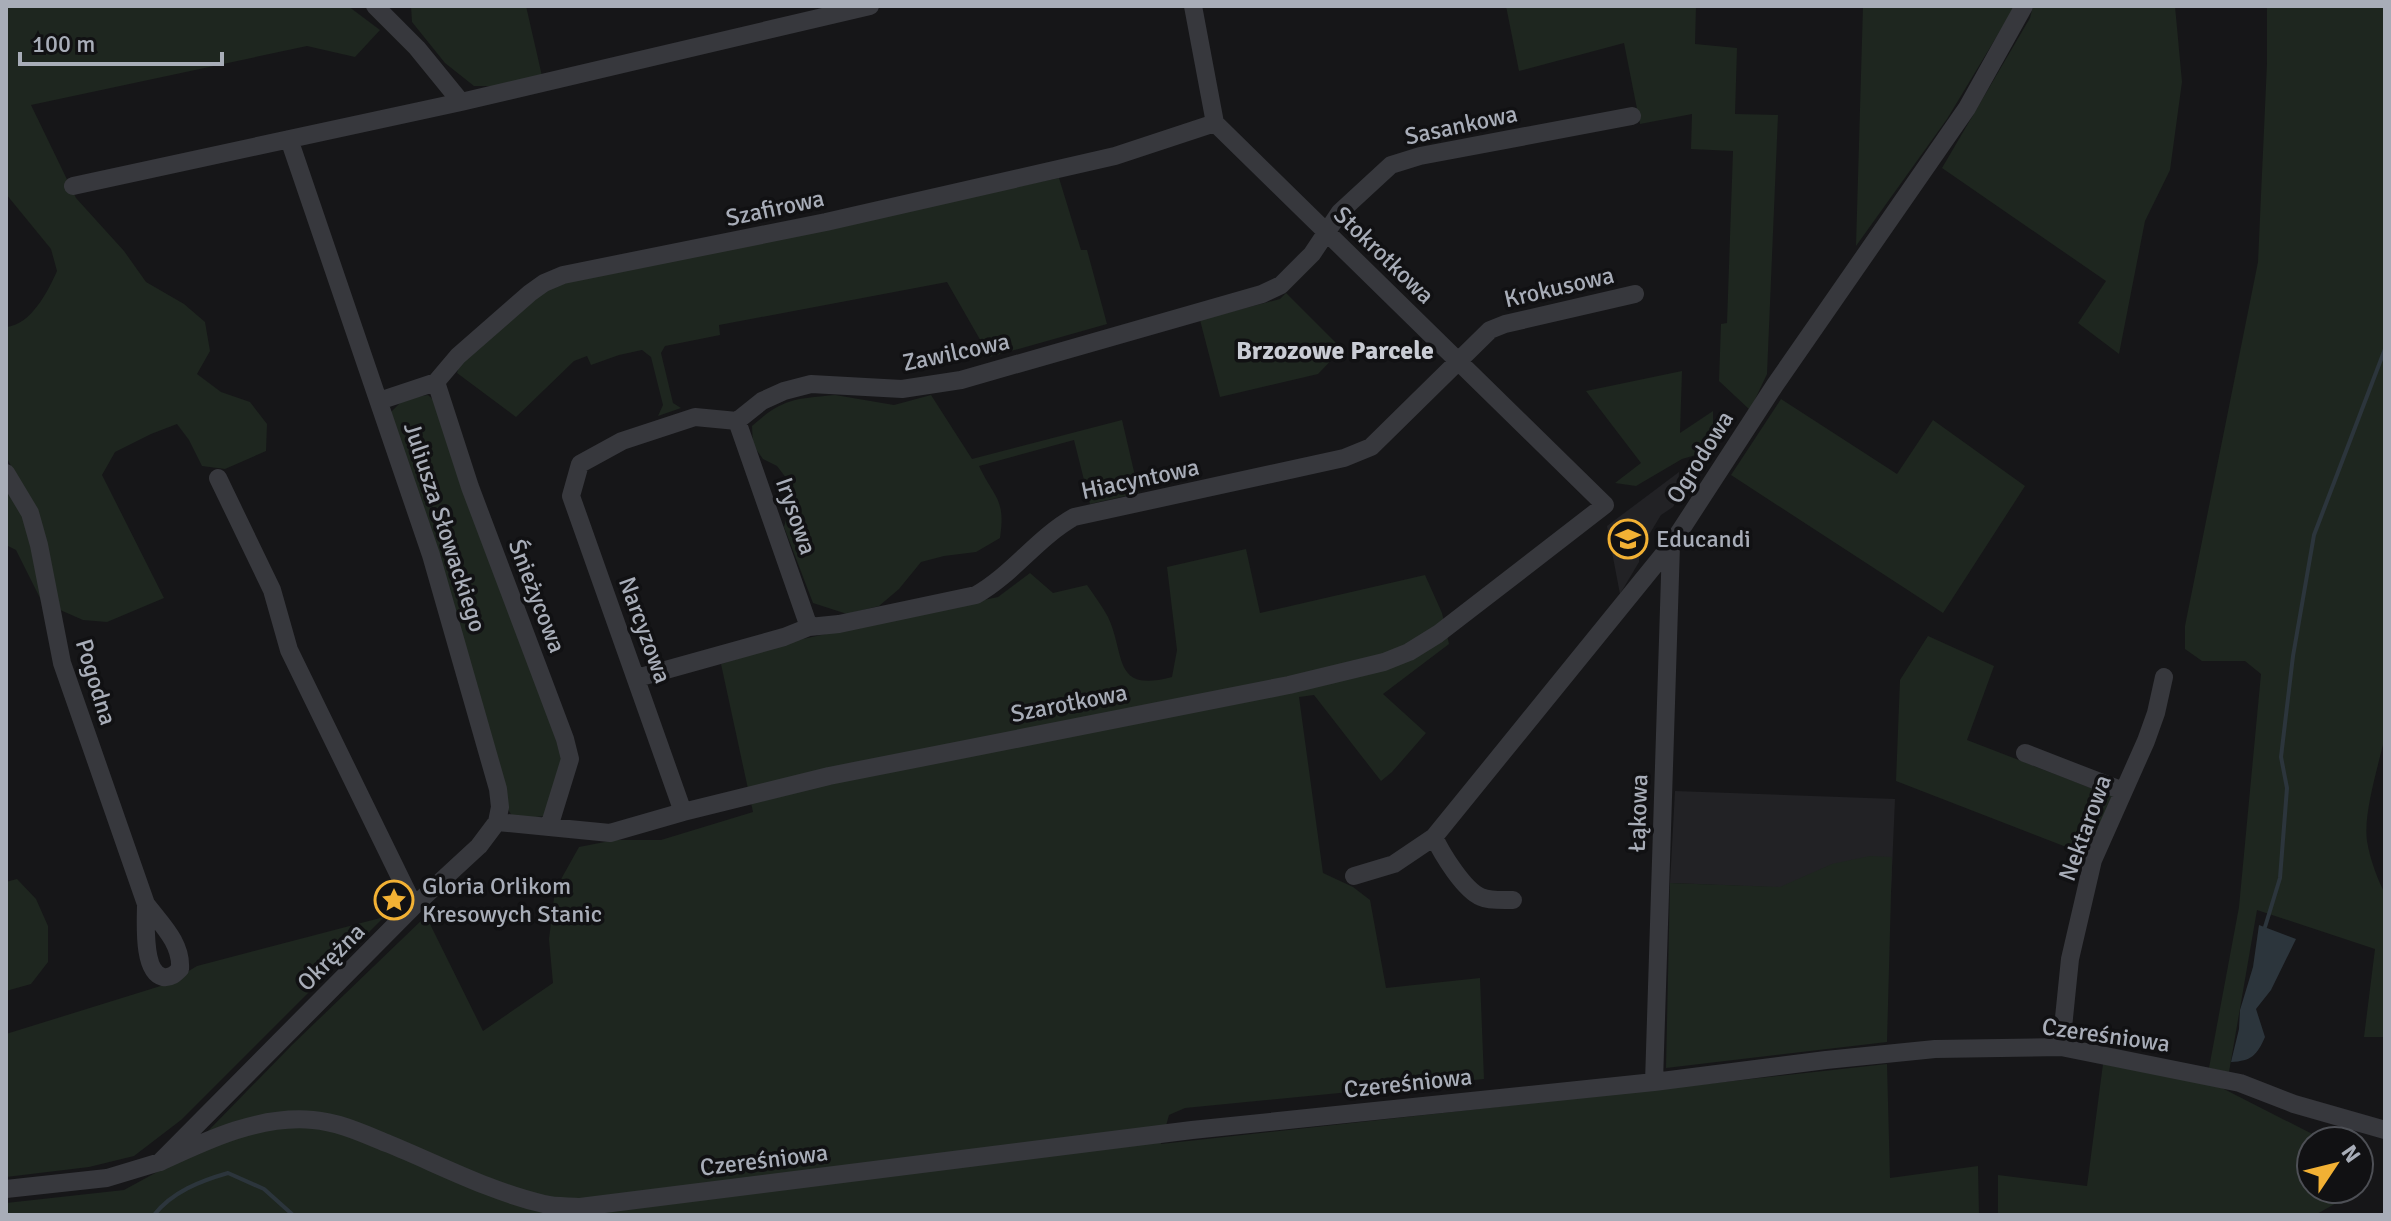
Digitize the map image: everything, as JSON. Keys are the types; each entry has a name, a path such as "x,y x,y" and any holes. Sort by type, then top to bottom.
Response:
{"street":[{"path":"73,186 461,102 870,6"},
{"path":"1193,6 1215,123"},
{"name":"Ogrodowa","path":"1354,876 1394,864 1434,837 1671,545 1775,385 1967,108 2024,6"},
{"path":"387,10 461,102"},
{"name":"Sasankowa","path":"1326,232 1340,212 1391,165 1420,156 1632,116"},
{"name":"Stokrotkowa","path":"1215,123 1605,505"},
{"name":"Szafirowa","path":"436,382 458,356 530,293 563,275 817,224 1100,160 1215,123"},
{"name":"Juliusza Słowackiego","path":"289,139 431,555 498,789 500,807 497,822"},
{"name":"Zawilcowa","path":"737,421 762,401 811,384 902,389 961,380 1262,294 1281,285 1312,254 1326,232"},
{"name":"Krokusowa","path":"1459,360 1490,330 1505,324 1635,294"},
{"name":"Hiacyntowa","path":"637,678 784,637 809,627 976,595 995,584 1054,528 1074,517 1344,458 1371,447 1459,360"},
{"path":"379,401 436,382"},
{"name":"Śnieżycowa","path":"436,382 470,487 565,739 570,759 549,827"},
{"name":"Narcyzowa","path":"683,812 571,496 580,464 622,441 695,417 737,421"},
{"name":"Irysowa","path":"737,421 809,627"},
{"name":"Pogodna","path":"6,473 30,513 62,663 146,904"},
{"path":"218,478 272,590 289,650 414,906 479,846 497,822"},
{"name":"Szarotkowa","path":"497,822 610,833 829,776 1289,685 1384,662 1409,652 1438,634 1605,505"},
{"name":"Łąkowa","path":"1654,1082 1671,545"},
{"name":"Nektarowa","path":"2061,1047 2070,959 2093,860 2151,727 2164,677"},
{"path":"2025,753 2123,791"},
{"path":"1434,837 1442,853 1470,889 1483,898 1513,900"},
{"name":"Okrężna","path":"6,1189 107,1178 160,1162 414,906"},
{"name":"Czereśniowa","path":"160,1162 209,1139 245,1128 281,1120 313,1120 347,1127 515,1196 547,1205 580,1207 1192,1130 1654,1082 1826,1060 1935,1049 2061,1047 2240,1083 2294,1104 2385,1130"}],"shaded area":[{"path":"6,6 348,6 380,30 355,57 307,46 31,105 76,198 124,251 146,282 184,304 205,322 210,351 197,374 221,392 250,402 267,424 266,451 225,469 202,466 177,424 115,452 102,475 164,598 107,622 83,620 42,602 16,550 6,545 6,470 11,466 6,456 6,327 31,314 57,271 51,249 6,194"},
{"path":"411,6 526,6 542,76 505,86 474,86 445,63 412,22"},
{"path":"1506,6 1696,6 1695,44 1737,48 1735,114 1778,115 1767,374 1750,410 1719,381 1721,324 1727,323 1733,151 1691,149 1692,114 1640,124 1624,43 1519,71"},
{"path":"1863,6 2015,6 1947,119 1856,246"},
{"path":"2033,6 2175,6 2182,82 2170,170 2145,221 2119,354 2078,323 2106,281 1942,168 2030,18"},
{"path":"2267,6 2385,6 2385,736 2369,803 2366,830 2372,861 2385,894 2385,1037 2364,1037 2375,949 2257,910 2229,1072 2209,1068 2239,907 2261,674 2245,661 2202,661 2185,649 2185,626 2258,262"},
{"path":"1059,178 1081,250 1087,250 1107,324 990,357 947,282 719,325 720,335 665,346 661,353 673,403 681,408 658,416 663,405 651,357 642,350 591,365 587,356 574,361 516,417 457,373 460,363 544,291 564,281"},
{"path":"1286,293 1342,349 1318,374 1220,397 1200,320 1280,299"},
{"path":"1682,371 1680,433 1713,411 1713,450 1682,459 1636,486 1615,483 1641,463 1586,391"},
{"path":"428,395 439,405 564,752 546,816 514,819 507,808 391,412 404,399"},
{"path":"835,395 894,405 931,395 972,459 1122,420 1139,493 1090,504 1074,440 979,466 1000,506 1000,538 976,552 921,562 899,589 879,606 847,614 813,603 784,527 791,502 790,483 777,466 763,459 753,445 752,426 772,410 799,399"},
{"path":"1781,399 1897,474 1933,420 2025,486 1943,613 1731,475"},
{"name":"Educandi","path":"1679,472 1678,499 1661,515 1639,551 1639,562 1620,594 1607,526"},
{"path":"1246,549 1260,613 1425,575 1442,613 1449,644 1383,694 1426,733 1392,772 1381,781 1314,695 1299,697 1323,873 1353,887 1370,900 1386,988 1480,978 1484,1079 1185,1108 1169,1115 1161,1144 1887,1064 1890,1178 1978,1166 1979,1215 6,1215 6,1203 124,1190 168,1166 209,1130 426,916 483,1031 553,983 549,939 555,890 579,847 615,840 661,840 753,812 721,664 798,640 998,597 1030,573 1053,593 1087,585 1108,617 1124,668 1130,675 1139,680 1153,681 1172,677 1177,650 1167,567"},
{"path":"1928,636 1994,666 1967,740 2117,798 2087,855 1896,781 1900,680"},
{"path":"1675,791 1895,799 1891,892 1670,883"},
{"path":"1870,856 1892,857 1887,1042 1666,1068 1670,883 1780,887 1832,864"},
{"path":"17,879 36,899 48,926 48,962 31,984 6,991 6,882"},
{"path":"384,917 181,1120 134,1156 89,1167 6,1177 6,1034 167,984 197,966"},
{"path":"2259,925 2296,939 2271,990 2256,1009 2265,1037 2262,1043 2249,1058 2231,1062 2240,1010 2253,967"},
{"path":"2103,1064 2220,1087 2295,1125 2295,1205 2333,1205 2315,1215 1998,1215 1998,1175 2087,1186"}],"waterway":[{"path":"2265,927 2280,878 2287,788 2281,757 2293,656 2314,535 2385,349"},
{"path":"154,1215 187,1188 228,1173 264,1189 293,1215"}],"place":[{"name":"Educandi","path":"1628,539"},
{"name":"Gloria Orlikom Kresowych Stanic","path":"394,900"}],"district":[{"name":"Brzozowe Parcele","path":"1335,350"}]}
